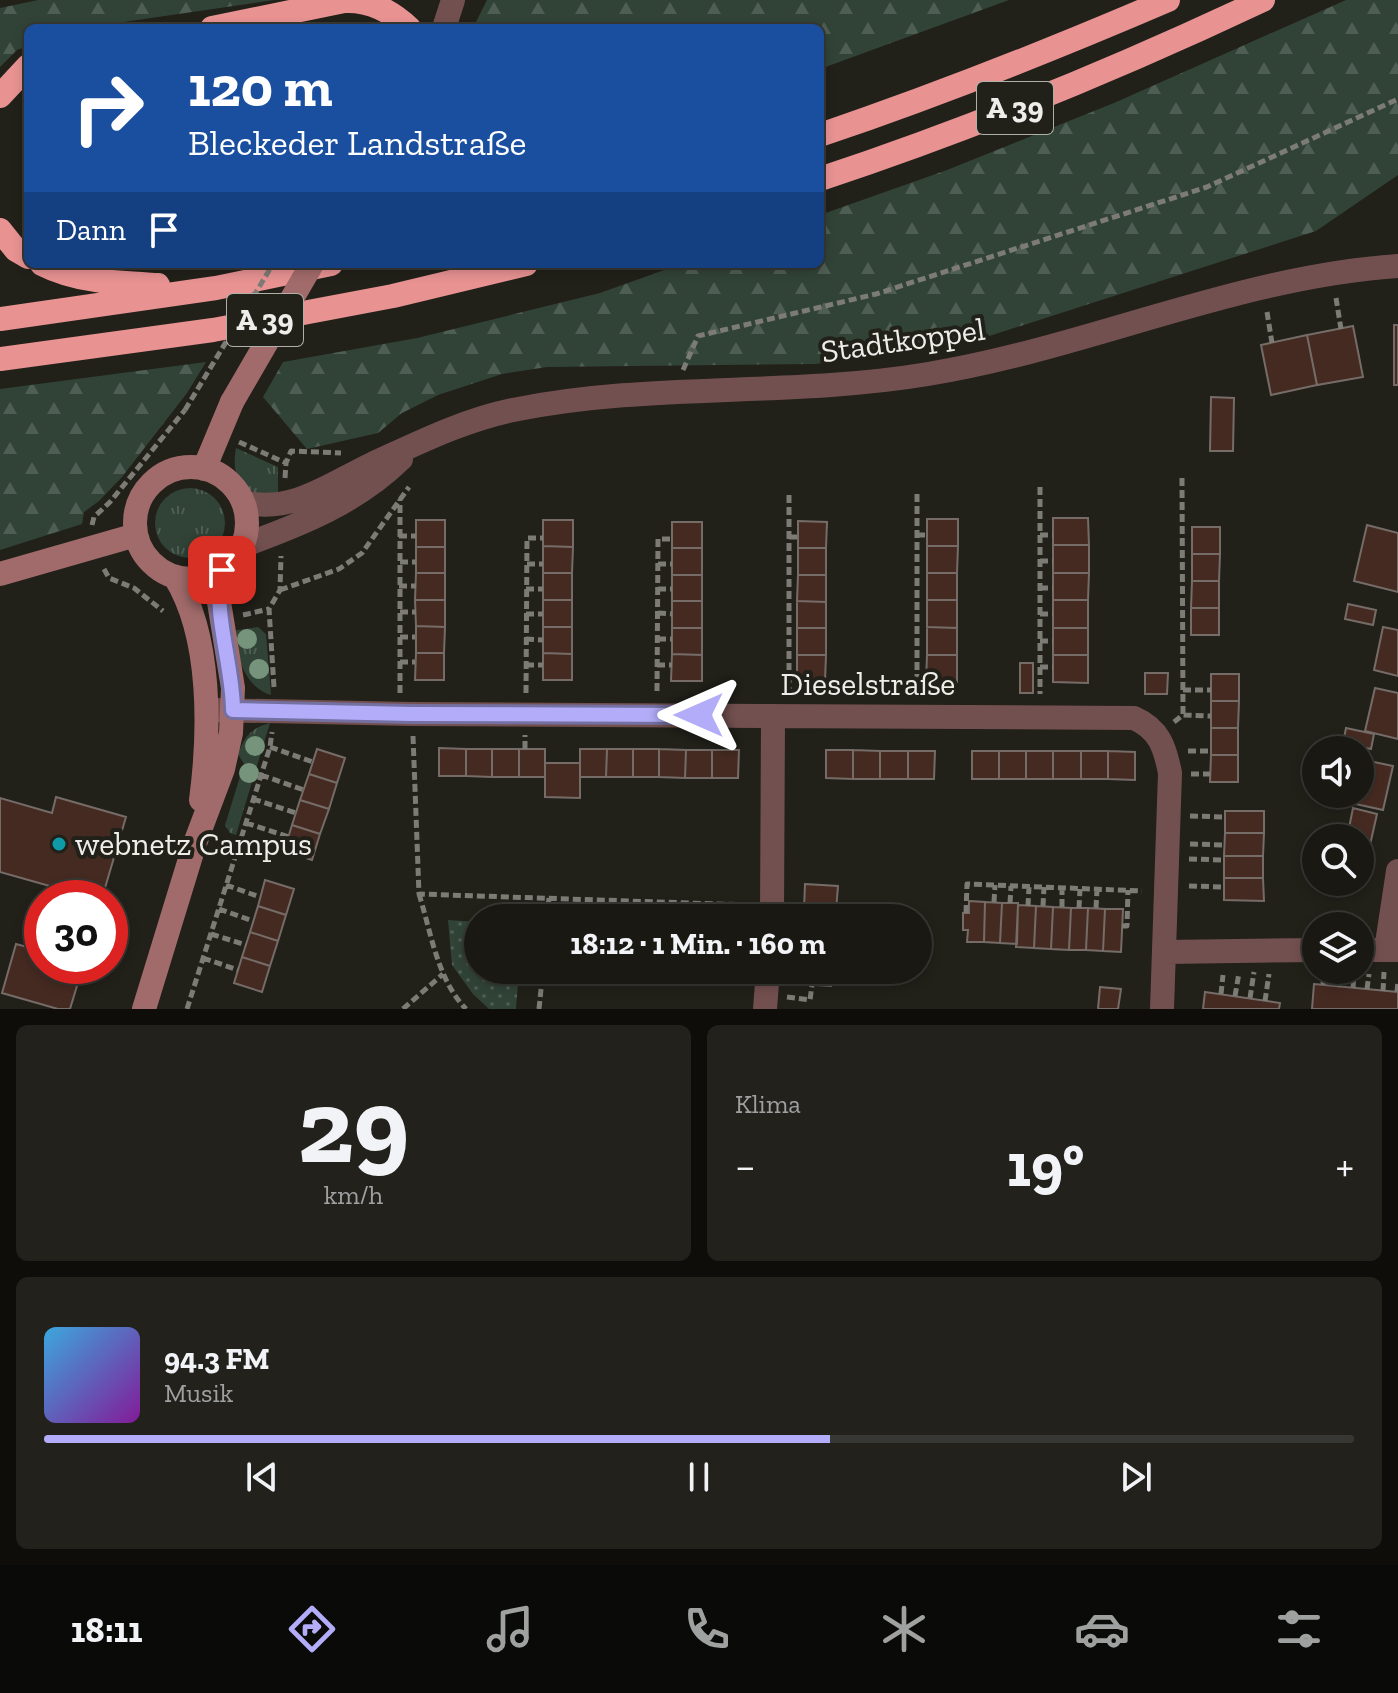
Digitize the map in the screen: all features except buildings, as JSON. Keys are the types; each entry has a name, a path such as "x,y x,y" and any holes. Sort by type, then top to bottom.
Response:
{"highway":[{"path":"239,24 348,0 378,6 403,24"},
{"name":"A 39","path":"824,134 945,91 1168,0"},
{"name":"A 39","path":"824,178 927,144 1060,90 1263,0"},
{"path":"246,23 251,24"},
{"path":"0,96 24,70"},
{"path":"0,230 16,250 24,255"},
{"path":"49,268 108,283 216,288"},
{"name":"A 39","path":"0,319 216,288 312,268"},
{"name":"A 39","path":"0,359 213,330 393,296 509,268"}],"street":[{"path":"445,24 453,0"},
{"name":"Stadtkoppel","path":"243,502 266,506 302,499 460,425 511,410 573,400 862,383 927,375 987,363 1263,286 1332,273 1398,266"},
{"path":"204,469 232,402 310,268"},
{"name":"Stadtkoppel","path":"242,546 282,533 348,500 384,476 414,447"},
{"path":"185,467 220,475 234,487 243,502 247,517 242,546 222,570 207,577 175,577 161,571 141,549 136,535 135,516 141,498 152,483 167,472 185,467"},
{"path":"0,574 136,535"},
{"path":"144,1009 194,846 223,769 233,710 230,661 219,602 222,570"},
{"path":"175,577 182,588 194,625 208,710 208,746 194,846"},
{"name":"Dieselstraße","path":"208,710 1134,718 1157,733 1166,750 1170,773 1162,1009"},
{"path":"772,904 781,716"},
{"path":"1392,950 1398,871"},
{"path":"1165,952 1302,950"}],"path":[{"path":"673,394 698,336 876,294 1207,187 1398,99"},
{"path":"180,418 271,268"},
{"path":"1182,478 1183,715 1211,716"},
{"path":"1040,487 1040,717"},
{"path":"917,492 917,716"},
{"path":"781,716 789,663 789,494"},
{"path":"400,499 400,662 419,894 443,974 466,1009"},
{"path":"187,1009 270,747 276,710 269,609 280,590 282,533"},
{"path":"917,535 927,535"},
{"path":"1040,535 1053,535"},
{"path":"399,536 416,536"},
{"path":"1182,536 1192,536"},
{"path":"789,537 798,537"},
{"path":"526,715 527,538 543,538"},
{"path":"657,715 658,539 672,539"},
{"path":"1183,558 1192,558"},
{"path":"917,561 927,561"},
{"path":"1040,561 1053,561"},
{"path":"400,562 416,562"},
{"path":"789,563 798,562"},
{"path":"527,564 543,564"},
{"path":"658,564 672,564"},
{"path":"399,586 416,586"},
{"path":"917,587 927,587"},
{"path":"789,588 798,588"},
{"path":"1040,588 1053,588"},
{"path":"526,589 543,589"},
{"path":"658,589 672,589"},
{"path":"1183,597 1192,597"},
{"path":"400,612 416,612"},
{"path":"658,613 672,614"},
{"path":"917,613 926,613"},
{"path":"526,614 543,614"},
{"path":"789,614 798,614"},
{"path":"1040,614 1053,614"},
{"path":"1183,623 1191,623"},
{"path":"400,637 415,637"},
{"path":"789,638 797,638"},
{"path":"526,639 543,640"},
{"path":"658,639 672,639"},
{"path":"917,639 926,639"},
{"path":"1040,641 1053,641"},
{"path":"400,662 415,662"},
{"path":"789,663 797,663"},
{"path":"526,665 543,665"},
{"path":"657,665 672,665"},
{"path":"917,665 926,666"},
{"path":"1040,667 1053,667"},
{"path":"1183,690 1211,690"},
{"path":"270,747 313,762"},
{"path":"261,775 304,790"},
{"path":"253,799 296,813"},
{"path":"1169,816 1225,817"},
{"path":"246,823 289,837"},
{"path":"1168,851 1225,845"},
{"path":"1168,851 1224,860"},
{"path":"966,913 967,884 1128,890 1224,887"},
{"path":"226,885 260,897"},
{"path":"994,902 995,885"},
{"path":"1010,903 1011,886"},
{"path":"1028,906 1029,886"},
{"path":"1043,906 1044,887"},
{"path":"1062,888 1062,907"},
{"path":"1079,908 1080,889"},
{"path":"1096,908 1097,889"},
{"path":"1122,926 1127,926 1128,890"},
{"path":"419,894 724,904"},
{"path":"548,904 549,898"},
{"path":"594,899 594,904"},
{"path":"219,909 253,921"},
{"path":"211,934 246,945"},
{"path":"203,958 238,970"},
{"path":"403,1009 443,974"},
{"path":"1397,992 1398,981"},
{"path":"539,1009 542,984"},
{"path":"1353,984 1353,988"},
{"path":"766,1002 810,1000 812,985"}],"green space":[{"path":"38,0 274,0 109,24 24,24 24,47 17,50 0,67 0,8"},
{"path":"487,0 1009,0 824,68 824,24 475,24"},
{"path":"1346,0 1398,0 1398,175 1316,231 980,339 922,351 815,364 547,367 502,374 438,395 402,413 378,433 307,449 263,397 283,362 417,338 600,293 670,268 824,268 824,214 947,170 1114,103"},
{"path":"206,362 187,393 122,477 84,512 82,524 0,550 0,389"},
{"path":"236,448 278,467 278,497 257,493 242,484 235,470"},
{"path":"190,488 215,498 225,523 215,548 190,558 165,548 155,523 165,498"},
{"path":"258,627 266,634 271,695 248,678 239,660 232,631"},
{"path":"270,723 236,835 230,833 225,825 244,764 238,754 250,734"},
{"path":"448,920 464,921 464,982 452,965"},
{"path":"466,984 518,984 516,1009 489,1009"}],"place":[{"name":"webnetz Campus","path":"59,844"}],"route":[{"path":"222,570 219,602 230,661 233,710 699,715"}]}
